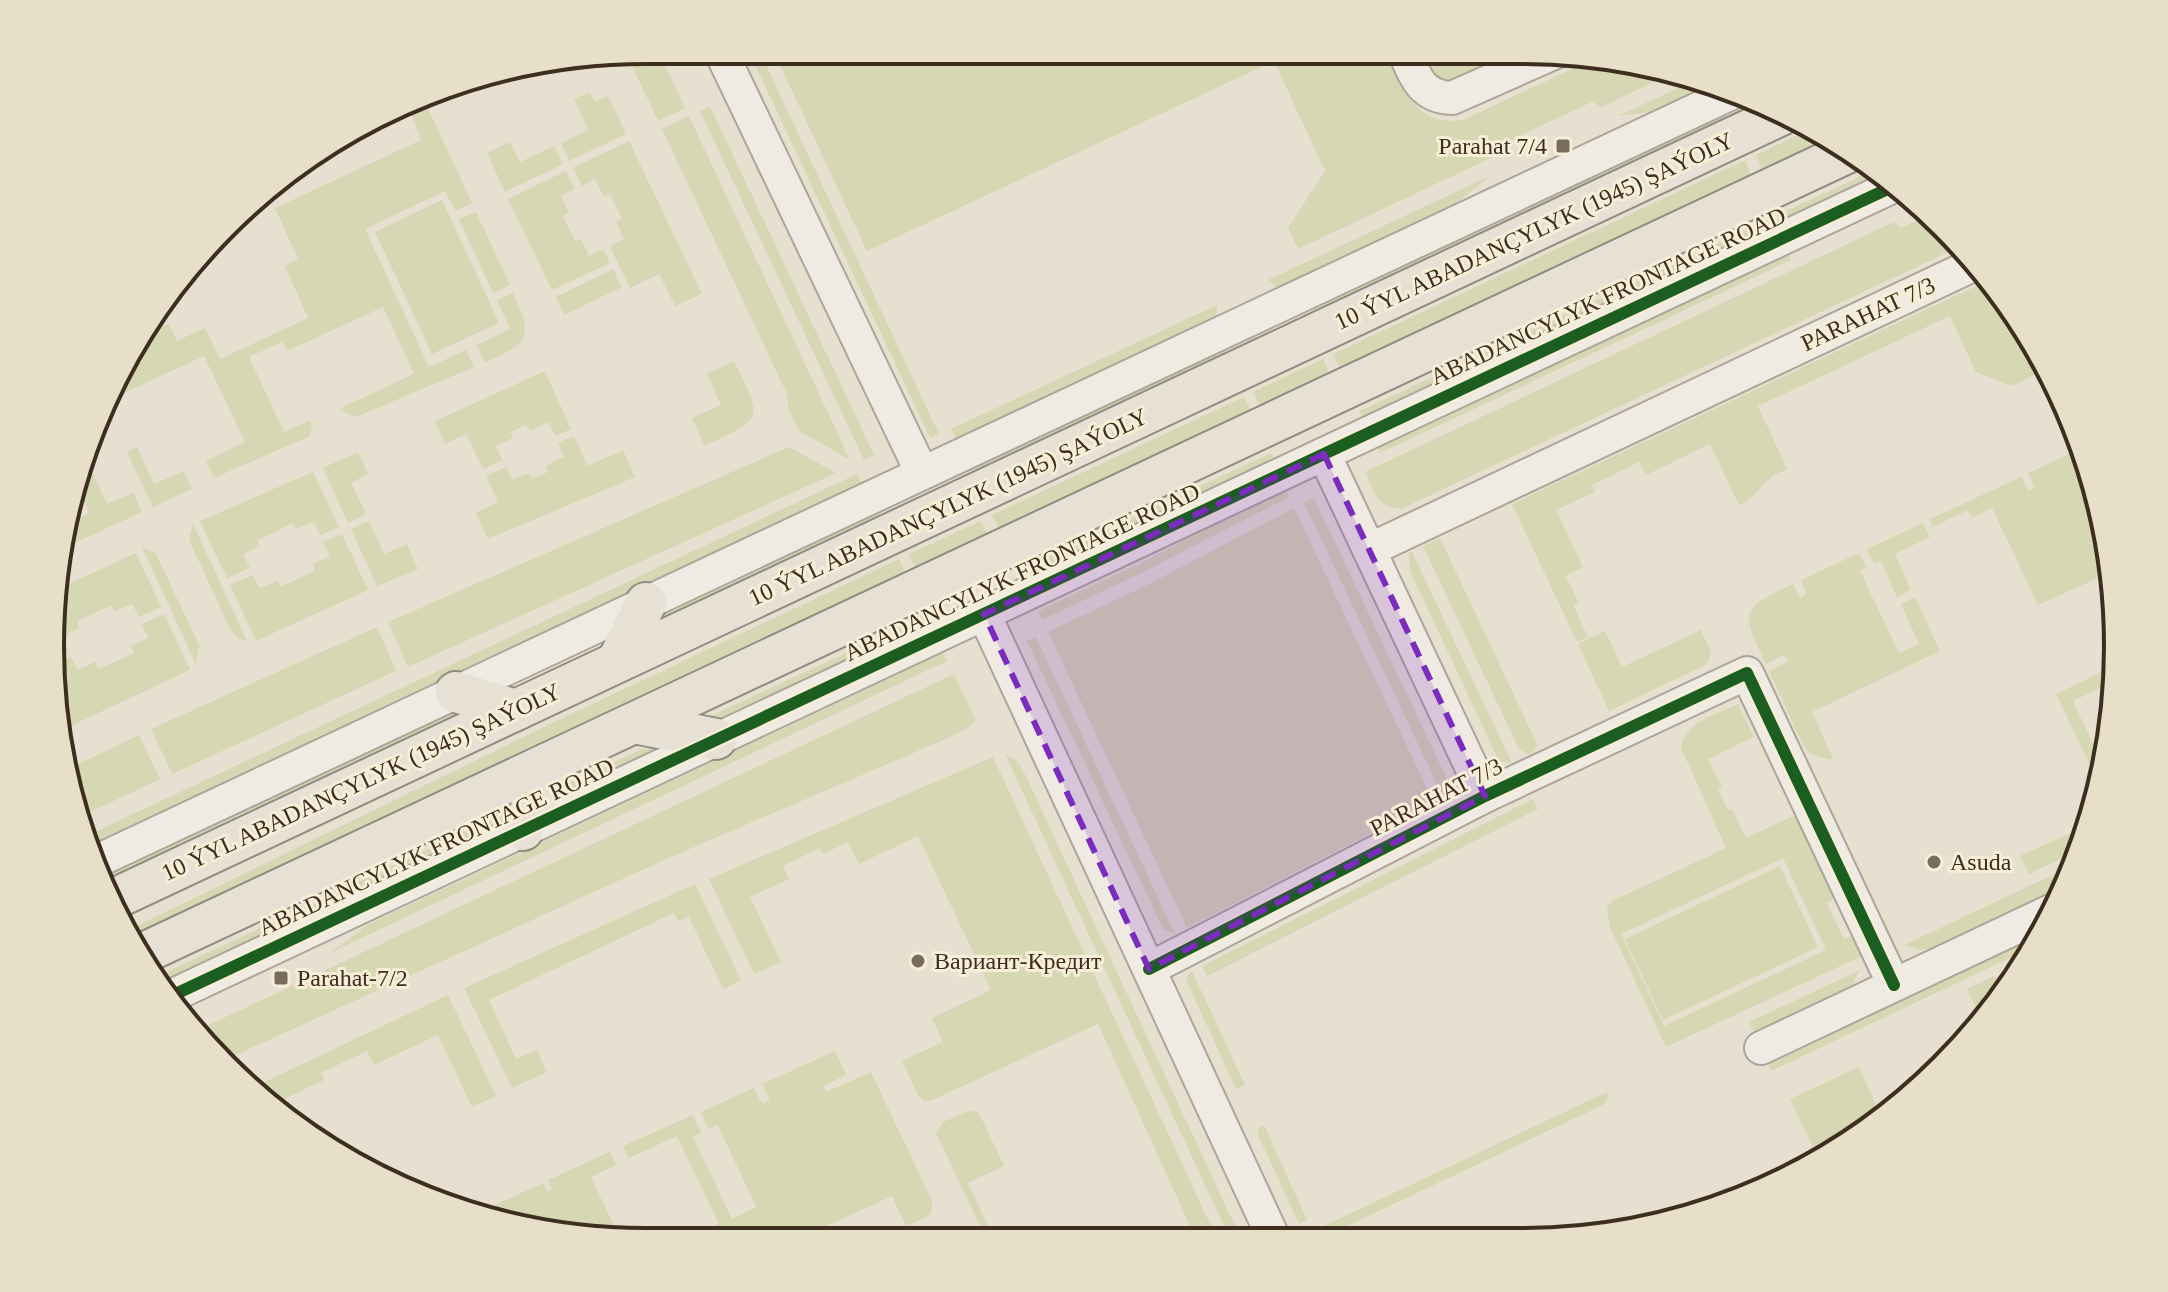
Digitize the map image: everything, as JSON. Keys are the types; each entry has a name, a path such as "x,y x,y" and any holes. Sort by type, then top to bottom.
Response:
{"main road":[{"name":"10 ÝYL ABADANÇYLYK (1945) ŞAÝOLY","path":"121,896 1770,120"},
{"path":"150,950 1837,157"},
{"path":"617,662 646,603"},
{"path":"456,692 516,710"},
{"path":"634,723 716,739"},
{"path":"523,830 547,764"}],"street":[{"path":"727,64 922,473"},
{"path":"1411,64 1424,88 1436,98 1452,98 1528,64"},
{"path":"104,858 1720,99"},
{"name":"ABADANCYLYK FRONTAGE ROAD","path":"179,992 1884,191"},
{"name":"PARAHAT 7/3","path":"1369,550 1965,269"},
{"path":"1324,454 1485,796"},
{"path":"984,614 1269,1228"},
{"name":"PARAHAT 7/3","path":"1149,969 1485,796 1747,673 1894,985"},
{"path":"1761,1048 2036,918"}],"highlighted area":[{"path":"1324,454 1485,796 1149,969 984,614"}],"green space":[{"path":"631,64 665,64 685,108 658,121"},
{"path":"755,64 766,64 939,434 930,438"},
{"path":"780,64 1268,64 867,251"},
{"path":"1275,64 1392,64 1412,102 1422,111 1446,121 1463,120 1576,67 1657,80 1602,107 1592,102 1513,139 1510,149 1298,249 1288,228 1325,171"},
{"path":"1427,64 1501,64 1450,84 1442,83"},
{"path":"1682,87 1698,92 1650,112 1618,116"},
{"path":"590,92 595,102 608,96 626,134 569,161 561,143 588,130 574,99"},
{"path":"427,106 472,203 455,211 445,191 365,229 429,367 466,350 474,367 356,417 341,408 414,374 383,307 287,351 282,342 249,357 284,432 310,420 310,436 214,478 206,461 245,442 204,356 122,394 142,355 159,329 169,324 177,341 205,328 220,359 308,318 285,266 298,259 275,208 421,140 411,114"},
{"path":"710,106 874,455 864,460 700,111"},
{"path":"1721,111 1725,120 1314,313 1310,304"},
{"path":"689,116 850,460 798,430 789,410 787,394 662,129"},
{"path":"1799,134 1821,147 1764,173 1756,155"},
{"path":"629,141 702,294 675,306 659,274 630,288 610,246 624,239 616,222 622,219 610,194 604,197 595,179 582,186 573,168"},
{"path":"510,142 520,162 554,146 563,164 505,192 487,153"},
{"path":"1745,160 1753,179 1342,373 1333,354"},
{"path":"566,171 575,189 561,196 569,213 563,216 575,241 581,239 589,256 603,249 610,263 552,290 508,199"},
{"path":"1863,175 1874,182 1787,223 1782,213"},
{"path":"1490,176 1448,210 1278,289 1268,280"},
{"path":"442,200 499,323 432,354 375,232"},
{"path":"476,212 510,285 493,293 459,219"},
{"path":"1772,218 1776,228 1365,422 1360,411"},
{"path":"1918,220 1950,251 1401,509 1381,502 1374,492 1365,472 1894,222 1901,228"},
{"path":"1787,250 1791,260 1380,453 1376,444"},
{"path":"613,269 622,287 564,315 556,297"},
{"path":"1978,285 2006,323 2036,374 2012,386 1976,372 1950,316 1758,406 1787,469 1772,476 1748,501 1739,505 1710,444 1646,475 1639,462 1592,485 1595,492 1556,510 1583,567 1566,576 1578,602 1573,605 1588,637 1577,642 1512,504"},
{"path":"513,293 524,320 523,337 510,350 485,363 477,345 510,329 497,300"},
{"path":"1217,305 1214,320 957,441 951,429"},
{"path":"1221,347 1225,355 972,474 968,465"},
{"path":"1323,359 1332,378 1262,411 1253,392"},
{"path":"734,361 750,396 753,415 738,429 704,446 692,418 721,405 707,374"},
{"path":"545,371 571,429 555,436 548,422 530,431 526,425 511,432 513,438 496,446 502,460 483,469 466,434 445,444 435,421"},
{"path":"1244,397 1253,415 1001,534 992,515"},
{"path":"574,436 588,466 623,450 635,477 488,539 476,513 498,502 486,476 506,467 512,480 529,473 532,479 548,472 545,466 564,457 558,443"},
{"path":"137,447 154,484 184,471 192,489 153,507 127,452"},
{"path":"789,447 836,473 408,667 388,622"},
{"path":"358,452 368,474 351,483 366,514 348,523 323,468"},
{"path":"1271,453 1275,464 1024,582 1019,571"},
{"path":"2071,453 2093,532 2100,577 2038,605 1992,508 1972,518 1968,510 1933,527 1930,519 2021,477 2028,491 2035,488 2028,473"},
{"path":"92,470 107,504 133,493 142,512 73,544 78,518 89,513 83,499"},
{"path":"313,472 339,527 320,535 314,522 296,529 293,523 258,540 260,546 243,554 250,568 227,578 200,521"},
{"path":"857,474 862,485 99,844 95,832"},
{"path":"1285,488 1289,497 1042,620 1038,611 1139,564"},
{"path":"1314,498 1448,781 1443,797 1304,503"},
{"path":"875,508 880,517 651,625 662,612"},
{"path":"1294,508 1433,801 1187,928 1048,632 1149,584"},
{"path":"369,521 384,554 407,544 418,569 377,586 351,529"},
{"path":"981,521 990,539 918,573 909,554"},
{"path":"1923,523 1930,537 1895,554 1911,590 1897,597 1881,561 1874,564 1867,549"},
{"path":"193,524 247,641 231,631 191,544 189,538"},
{"path":"342,534 368,590 256,641 230,585 253,575 259,588 277,581 280,587 315,571 313,564 330,556 323,542"},
{"path":"1440,538 1536,742 1537,747 1529,755 1519,749 1423,546"},
{"path":"142,547 155,553 158,558 199,645 196,664"},
{"path":"1412,552 1512,763 1499,761 1410,571 1409,553"},
{"path":"136,553 161,607 139,617 132,604 115,611 112,605 77,621 79,628 64,635 67,585"},
{"path":"1859,553 1866,567 1860,571 1899,653 1919,644 1901,604 1915,597 1940,651 1812,712 1833,758 1829,760 1811,754 1804,747 1769,671 1788,662 1784,655 1766,664 1752,633 1750,614 1762,600 1793,584 1800,598 1807,594 1801,580"},
{"path":"899,559 908,578 140,933 136,926 550,724"},
{"path":"164,614 190,670 70,726 64,660 71,657 78,670 95,662 99,669 134,653 131,646 148,638 142,624"},
{"path":"926,616 931,626 728,719 704,719"},
{"path":"377,627 396,671 172,774 151,729"},
{"path":"1701,630 1711,653 1707,664 1609,711 1578,644 1605,631 1622,667"},
{"path":"1036,637 1175,934 1163,929 1027,641"},
{"path":"943,653 947,661 330,953 367,925"},
{"path":"2103,671 2103,687 2073,701 2095,748 2091,767 2091,767 2056,694"},
{"path":"954,674 976,721 946,739 664,860 233,1056 205,1027"},
{"path":"1738,704 1754,737 1708,759 1722,787 1718,789 1728,810 1732,809 1746,838 1796,815 1835,898 1827,903 1844,939 1852,935 1862,956 1666,1047 1610,927 1607,908 1612,901 1726,848 1681,748 1695,725","holes":["1783,858 1826,950 1664,1026 1621,934"]},
{"path":"449,709 470,710 112,878 108,869"},
{"path":"139,735 160,779 89,813 76,765"},
{"path":"668,745 548,805 555,792 565,785 642,749"},
{"path":"1005,754 1017,761 1023,770 1236,1228 1225,1228"},
{"path":"993,757 1212,1228 1191,1228 1098,1024 932,1100 924,1101 918,1095 902,1061 943,1042 932,1018 991,990 918,836 859,864 848,842 823,854 820,848 783,866 789,879 750,897 781,962 754,974 709,879"},
{"path":"1533,799 1538,809 1207,976 1202,966"},
{"path":"509,811 494,831 172,982 165,973"},
{"path":"2073,832 2064,857 2029,874 2020,856"},
{"path":"1780,866 1818,947 1663,1020 1625,939"},
{"path":"2058,872 2048,895 1940,946 1921,950 1904,945"},
{"path":"695,884 741,980 723,989 689,917 678,921 674,913 489,1000 516,1059 537,1050 547,1072 512,1088 464,988"},
{"path":"2021,945 2014,956 1771,1071 1768,1064"},
{"path":"1860,970 1852,985 1754,1032 1749,1022"},
{"path":"1192,971 1245,1085 1236,1089 1187,982 1186,978"},
{"path":"1994,976 1997,982 1977,1009 1967,989"},
{"path":"448,995 496,1096 472,1107 438,1035 374,1065 367,1051 321,1073 324,1080 284,1099 286,1103 261,1083"},
{"path":"835,1051 846,1075 824,1086 826,1092 871,1072 933,1203 930,1215 906,1226 892,1196 822,1228 711,1228 719,1224 677,1136 629,1158 623,1146 693,1115 701,1132 693,1137 732,1219 756,1207 718,1125 708,1129 701,1112 754,1088 762,1104 770,1100 762,1084"},
{"path":"1859,1067 1877,1107 1814,1149 1790,1099"},
{"path":"1607,1092 1608,1097 1603,1105 1343,1228 1324,1226"},
{"path":"972,1110 979,1113 1004,1166 968,1183 989,1228 981,1228 936,1133 943,1122"},
{"path":"1264,1125 1307,1220 1299,1224 1258,1135 1258,1129"},
{"path":"610,1152 616,1165 591,1177 615,1227 532,1217 491,1207 543,1183 548,1192 552,1190 548,1180"}],"cycle path":[{"path":"179,993 1884,191"},
{"path":"1149,969 1485,796 1747,673 1894,985"}],"place":[{"name":"Parahat 7/4","path":"1563,146"},
{"name":"Asuda","path":"1934,862"},
{"name":"Вариант-Кредит","path":"918,961"},
{"name":"Parahat-7/2","path":"281,978"}]}
